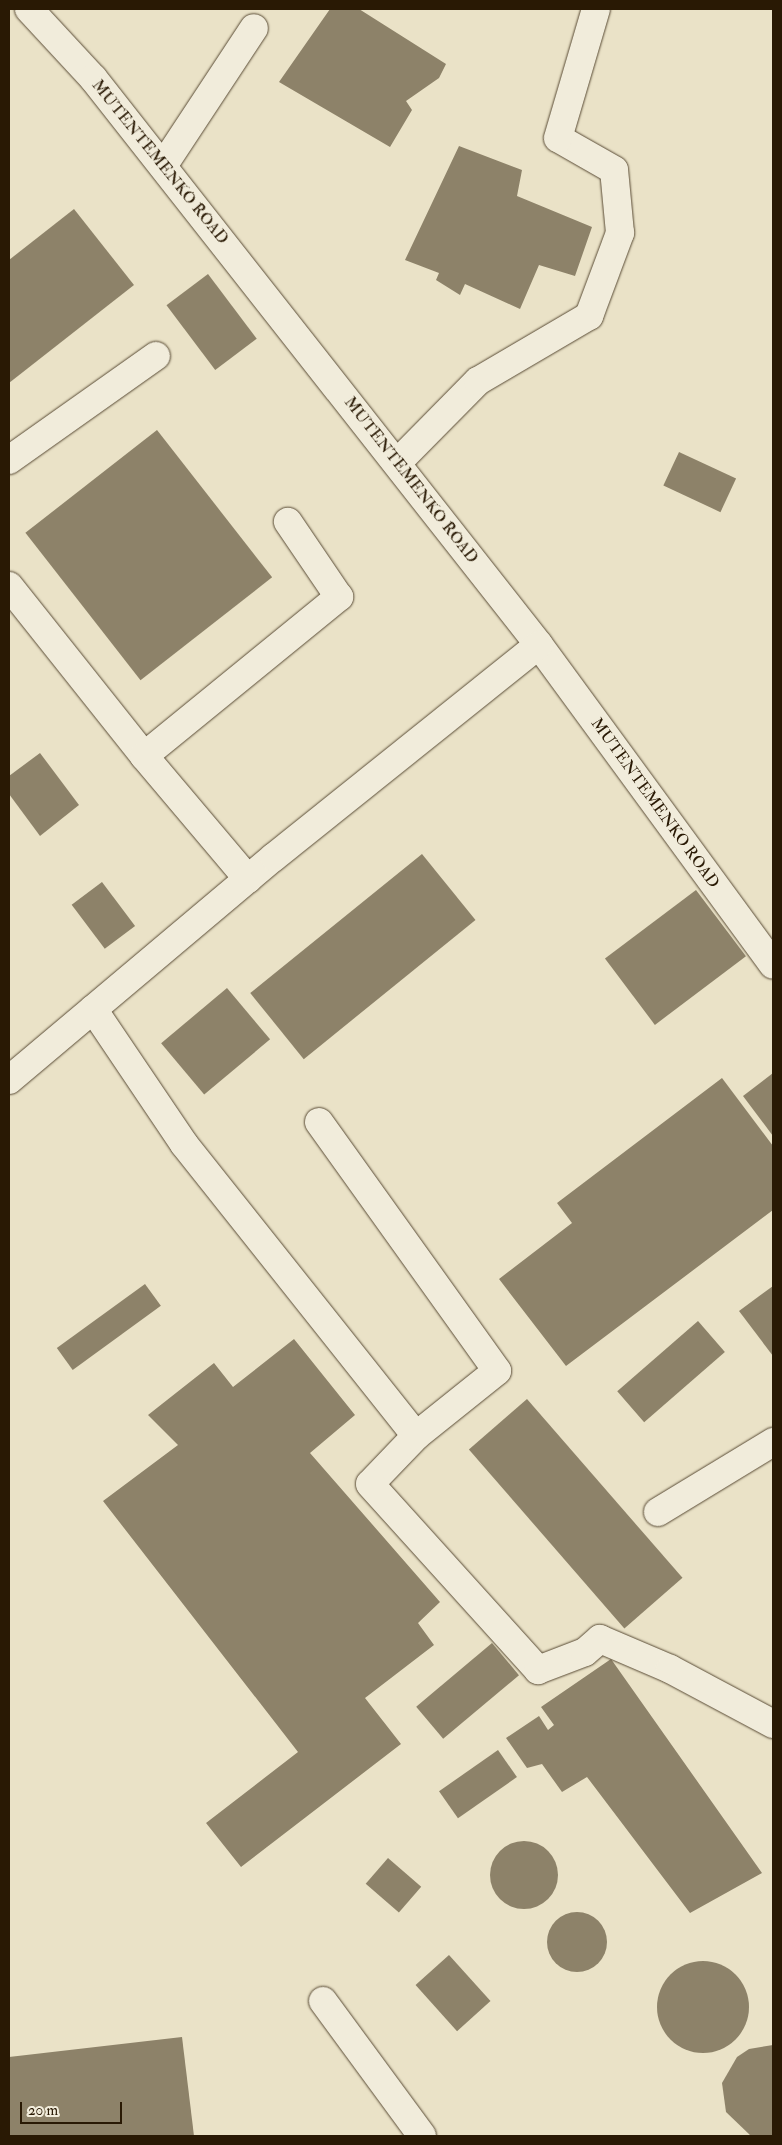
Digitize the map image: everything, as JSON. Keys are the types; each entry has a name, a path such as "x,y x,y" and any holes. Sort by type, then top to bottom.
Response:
{"street":[{"name":"MUTENTEMENKO ROAD","path":"29,9 93,78 398,463 539,645 773,965"},
{"path":"398,463 478,381 588,316 620,234 614,170 558,138 596,9"},
{"path":"163,166 254,28"},
{"path":"9,460 156,356"},
{"path":"144,756 339,596 288,522"},
{"path":"9,586 144,756 248,879"},
{"path":"9,1080 248,879 539,645"},
{"path":"93,1009 184,1144 416,1436"},
{"path":"319,1122 497,1372 416,1436 370,1484 538,1670 585,1652 600,1639 670,1669 773,1724"},
{"path":"658,1512 773,1442"},
{"path":"323,2001 422,2136"}],"building":[{"path":"330,9 359,9 446,64 439,78 406,101 412,110 390,147 279,82"},
{"path":"459,146 522,170 517,196 592,227 575,276 539,265 520,309 465,284 460,295 436,280 439,273 405,260"},
{"path":"74,209 134,285 9,383 9,260"},
{"path":"208,274 257,339 215,370 166,305"},
{"path":"157,430 272,577 141,680 25,533"},
{"path":"679,452 736,479 720,512 663,486"},
{"path":"40,753 79,805 40,836 9,794 9,776"},
{"path":"422,854 475,920 304,1059 250,993"},
{"path":"102,882 135,926 105,949 72,905"},
{"path":"696,890 746,956 655,1025 605,959"},
{"path":"227,988 270,1039 204,1095 161,1043"},
{"path":"773,1073 773,1136 743,1096"},
{"path":"722,1078 773,1146 773,1210 566,1366 499,1279 572,1223 557,1203"},
{"path":"145,1284 161,1306 73,1370 57,1348"},
{"path":"773,1286 773,1356 739,1311"},
{"path":"698,1321 725,1352 644,1422 617,1391"},
{"path":"294,1339 355,1415 310,1453 440,1602 418,1623 434,1645 365,1698 401,1744 241,1867 206,1823 298,1752 103,1501 178,1445 148,1415 214,1363 233,1387"},
{"path":"527,1399 682,1578 624,1628 469,1450"},
{"path":"492,1643 519,1675 443,1739 416,1707"},
{"path":"611,1659 762,1873 690,1913 587,1777 562,1792 542,1764 527,1768 506,1738 539,1716 548,1730 554,1725 541,1707"},
{"path":"498,1750 517,1777 458,1818 439,1791"},
{"path":"531,1841 543,1847 552,1856 558,1868 556,1888 548,1899 531,1909 517,1909 500,1899 492,1888 490,1868 500,1851 511,1843"},
{"path":"388,1858 421,1887 399,1913 366,1884"},
{"path":"577,1912 589,1914 602,1925 607,1942 605,1954 594,1967 577,1972 565,1970 552,1959 547,1942 549,1930 560,1917"},
{"path":"449,1955 490,2001 457,2031 416,1985"},
{"path":"703,1961 712,1962 729,1969 741,1981 748,1998 748,2016 741,2033 729,2045 712,2052 703,2053 694,2052 677,2045 665,2033 658,2016 657,2007 658,1998 665,1981 677,1969 694,1962"},
{"path":"182,2037 194,2136 9,2136 9,2057"},
{"path":"773,2045 773,2136 751,2136 726,2112 722,2083 737,2057 749,2049"}]}
